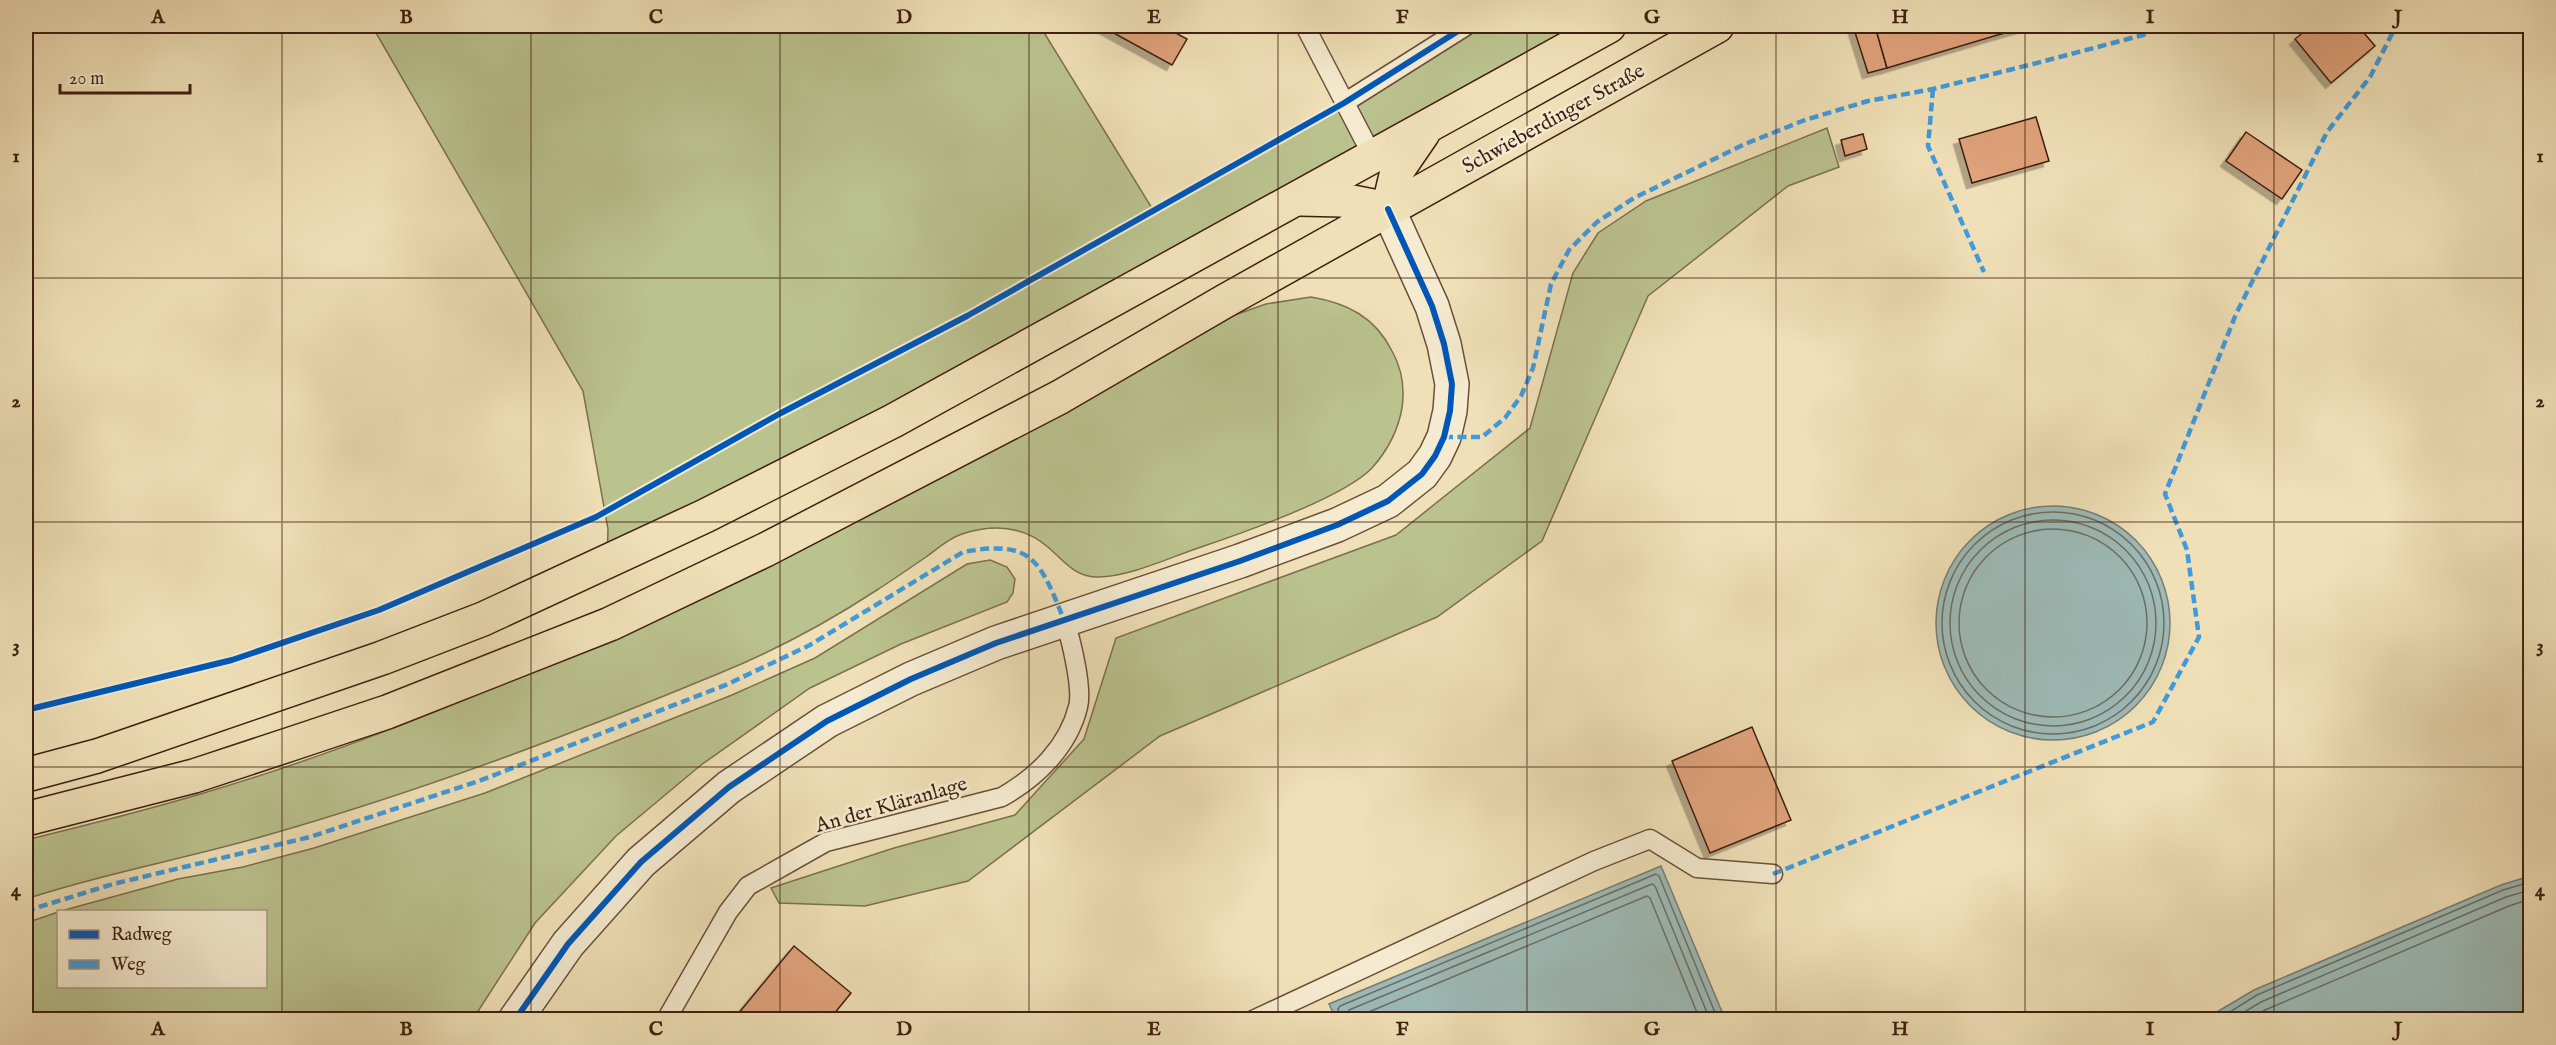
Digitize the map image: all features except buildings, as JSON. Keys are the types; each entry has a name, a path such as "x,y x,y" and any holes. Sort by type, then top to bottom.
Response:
{"main road":[{"path":"26,775 97,756 382,658 483,619 705,516 893,421 1609,26"},
{"name":"Schwieberdinger Straße","path":"26,819 194,776 283,747 398,708 610,624 765,550 1060,397 1388,209 1717,26"},
{"path":"1298,199 1342,200 1388,209 1397,171 1426,128"}],"street":[{"path":"515,1020 568,944 641,862 729,787 827,721 911,679 996,643 1240,561 1336,525 1388,501 1422,474 1444,437 1450,411 1452,384 1444,344 1432,306 1388,209"}],"lane":[{"path":"1305,26 1373,157"},
{"path":"1344,103 1466,26"},
{"name":"An der Kläranlage","path":"666,1020 728,912 748,886 826,842 1002,797 1022,786 1043,768 1065,738 1079,705 1073,643 1064,620"},
{"path":"1253,1020 1594,861 1650,839 1697,868 1773,874"}],"green space":[{"path":"372,26 1040,26 1153,210 1344,103 1466,26 1609,26 607,561 608,529 583,391"},
{"path":"1827,128 1839,167 1788,186 1648,296 1542,541 1437,617 1160,736 968,881 865,906 779,903 771,888 894,848 1015,815 1084,739 1116,638 1396,535 1530,428 1573,273 1598,233 1646,201"},
{"path":"1311,297 1348,308 1377,329 1395,358 1402,379 1403,393 1402,408 1395,432 1378,461 1358,479 1317,502 1268,523 1151,565 1110,576 1098,577 1077,572 1039,540 1018,531 996,528 962,534 820,625 740,664 608,718 380,801 234,844 85,881 26,899 26,840 154,807 249,779 301,762 455,704 604,638 1226,318 1266,304"},
{"path":"990,560 1007,567 1015,579 1013,593 1007,602 901,644 810,688 701,765 616,836 535,923 473,1019 26,1019 26,923 57,912 57,988 267,988 267,910 65,910 178,879 243,867 314,848 485,793 732,695 815,658 967,564"}],"water":[{"path":"2053,506 2076,508 2098,515 2118,526 2136,540 2150,558 2161,578 2168,600 2170,623 2168,646 2161,668 2150,688 2136,706 2118,720 2098,731 2076,738 2053,740 2030,738 2008,731 1988,720 1970,706 1956,688 1945,668 1938,646 1936,623 1938,600 1945,578 1956,558 1970,540 1988,526 2008,515 2030,508"},
{"path":"1661,866 1725,1019 1336,1019 1329,1004"},
{"path":"2530,876 2530,1019 2205,1019 2254,990 2501,885"}],"marked path":[{"path":"1444,437 1482,437 1505,418 1521,396 1533,368 1551,284 1569,250 1597,222 1634,198 1745,144 1805,120 1868,101 1933,89 2033,64 2143,35 2164,26"},
{"path":"1773,874 2153,722 2199,637 2187,550 2165,494 2236,314 2327,132 2370,77 2396,26"},
{"path":"1933,89 1928,146 1984,272"},
{"path":"26,911 113,884 310,837 479,781 728,684 810,645 963,552 1005,549 1019,552 1031,559 1048,583 1064,620"}],"cycle path":[{"path":"26,710 232,660 379,610 596,517 781,413 967,316 1344,103 1466,26"},
{"path":"515,1020 568,944 641,862 729,787 827,721 911,679 996,643 1240,561 1337,525 1388,501 1422,474 1435,456 1444,437 1450,411 1452,384 1444,344 1432,306 1388,209"}]}
